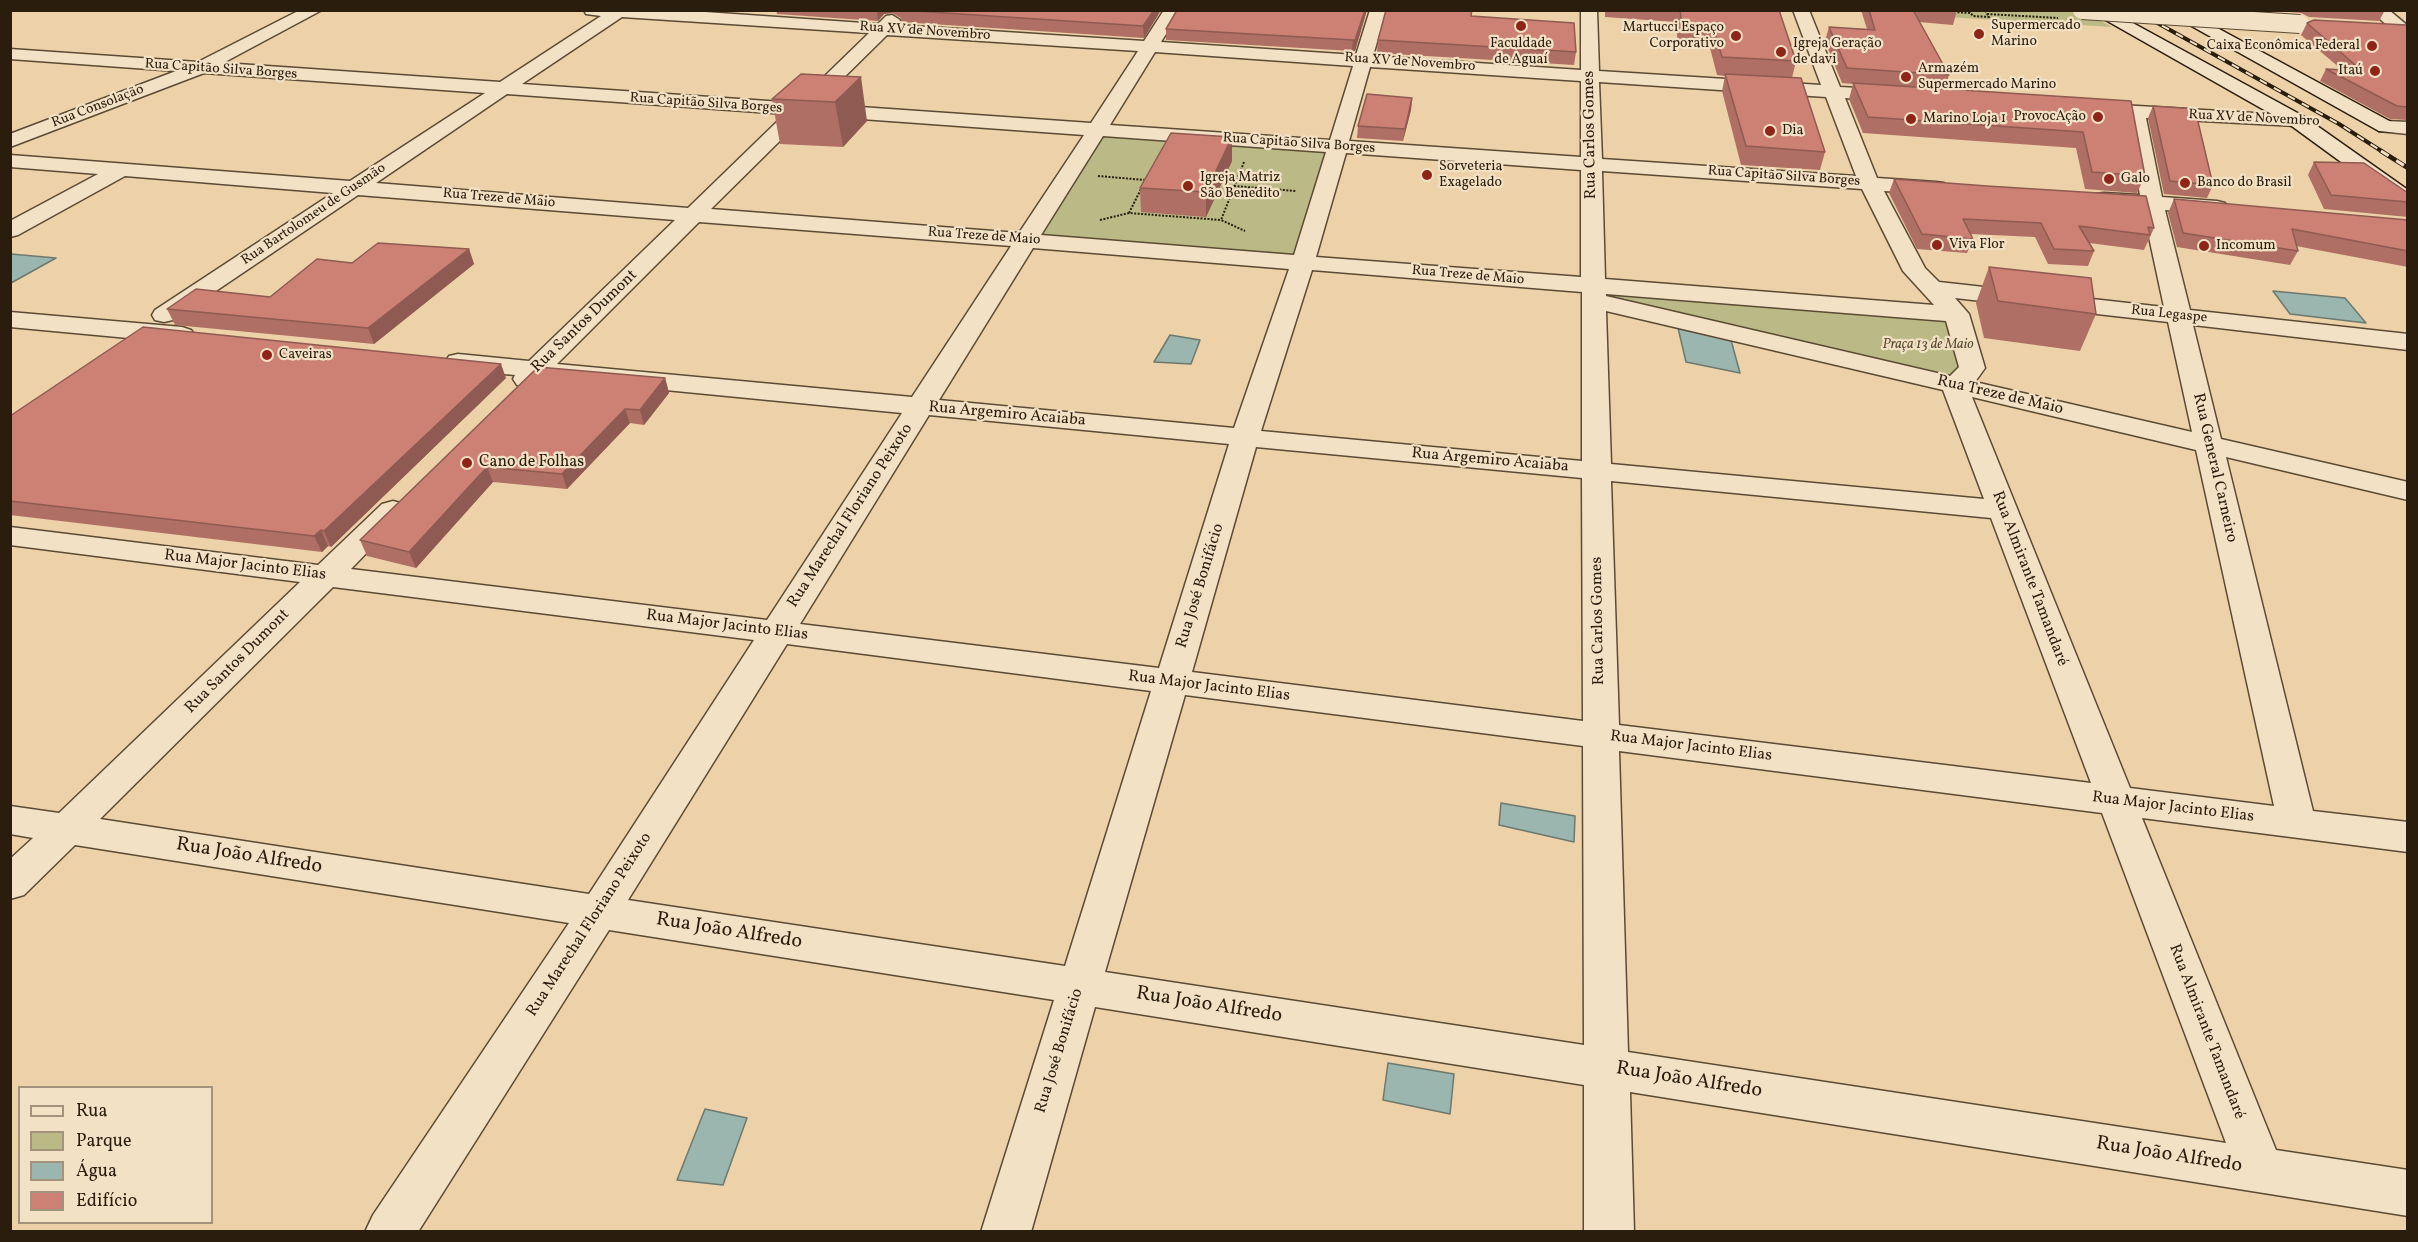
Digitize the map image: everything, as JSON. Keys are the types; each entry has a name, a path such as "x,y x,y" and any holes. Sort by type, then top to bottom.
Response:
{"street":[{"name":"Rua Consolação","path":"10,141 198,69 314,10"},
{"name":"Rua XV de Novembro","path":"592,10 892,20 1150,46 1914,97"},
{"name":"Rua Marechal Floriano Peixoto","path":"390,1232 599,912 1173,10"},
{"name":"Rua José Bonifácio","path":"1006,1232 1245,438 1303,262 1378,10"},
{"name":"Rua Carlos Gomes","path":"1588,10 1609,1232"},
{"path":"1801,10 1869,183 1915,271 1957,314 1972,368 1962,380 1954,385"},
{"path":"2082,10 2306,24"},
{"path":"2096,10 2296,120 2408,200"},
{"path":"2171,10 2386,127"},
{"path":"2378,10 2405,32"},
{"name":"Rua Bartolomeu de Gusmão","path":"110,351 618,12"},
{"name":"Rua Santos Dumont","path":"511,394 892,20"},
{"path":"2368,28 2405,32"},
{"name":"Rua Capitão Silva Borges","path":"10,54 198,69 1952,189"},
{"name":"Rua XV de Novembro","path":"2065,107 2408,128"},
{"name":"Rua General Carneiro","path":"2135,112 2152,202 2297,823"},
{"name":"Rua Treze de Maio","path":"10,160 1303,262 1593,293 1957,314"},
{"path":"10,230 123,169"},
{"path":"2081,197 2233,210"},
{"name":"Rua Legaspe","path":"1930,288 2408,342"},
{"name":"Rua Treze de Maio","path":"1593,293 1954,385 2408,491"},
{"path":"10,319 209,338"},
{"name":"Rua Argemiro Acaiaba","path":"431,359 2003,510"},
{"name":"Rua Almirante Tamandaré","path":"1954,385 2260,1170"},
{"name":"Rua Santos Dumont","path":"10,884 69,829 410,493"},
{"name":"Rua Major Jacinto Elias","path":"10,536 2408,837"},
{"name":"Rua João Alfredo","path":"10,820 2408,1194"}],"path":[{"path":"1950,10 1970,12 1973,16 1989,17 1986,12"},
{"path":"1986,12 2057,18"},
{"path":"1094,176 1145,180 1129,213"},
{"path":"1221,220 1234,186 1306,192"},
{"path":"1095,221 1129,213 1221,220 1249,233"}],"green space":[{"path":"1848,11 2083,11 2112,27"},
{"path":"1097,130 1337,147 1303,263 1027,241"},
{"name":"Praça 13 de Maio","path":"1593,286 1957,314 1962,380 1593,300"}],"water":[{"path":"11,254 56,258 11,283"},
{"path":"2273,291 2345,298 2366,323 2290,314"},
{"path":"1678,328 1731,340 1740,373 1686,362"},
{"path":"1170,335 1200,340 1191,364 1154,362"},
{"path":"1501,803 1575,816 1574,842 1499,825"},
{"path":"1388,1063 1454,1074 1450,1114 1383,1100"},
{"path":"705,1109 747,1118 723,1185 677,1180"}],"building":[{"path":"900,10 1154,10 1143,26"},
{"path":"1177,10 1365,10 1355,40 1353,40 1166,29"},
{"path":"1386,10 1472,10 1471,16 1574,23 1576,52 1378,40"},
{"path":"1680,10 1779,10 1796,61 1722,57 1713,27 1682,25"},
{"path":"1869,10 1913,10 1949,75 1847,68 1829,27 1875,30"},
{"path":"2314,20 2406,25 2408,27 2408,107 2397,106 2326,69 2362,71 2307,23"},
{"path":"801,74 861,77 835,102 772,99"},
{"name":"Dia","path":"1725,74 1801,78 1825,152 1746,146"},
{"path":"1853,83 2131,101 2145,176 2092,172 2083,132 1868,117"},
{"path":"1367,94 1412,98 1405,129 1358,126"},
{"path":"2153,106 2195,109 2213,185 2170,181"},
{"path":"1171,133 1232,137 1206,192 1140,188"},
{"path":"2314,162 2364,163 2408,193 2408,202 2331,195"},
{"path":"1894,179 2146,196 2154,228 2148,227 2150,235 2079,226 2094,251 2054,249 2041,223 1963,219 1973,239 1922,234"},
{"path":"2174,199 2408,220 2408,251 2292,229 2298,251 2183,233"},
{"path":"378,243 469,249 368,328 167,309 196,289 270,297 317,259 352,263"},
{"path":"1989,267 2091,278 2096,314 1998,301"},
{"path":"143,327 501,364 324,531 321,530 314,536 10,501 10,416"},
{"path":"538,367 665,378 640,410 625,409 562,474 487,467 409,552 360,540"}],"railway":[{"path":"2134,10 2339,124 2383,152"},
{"path":"2381,151 2408,168"}],"place":[{"name":"Faculdade de Aguaí","path":"1521,26"},
{"name":"Supermercado Marino","path":"1979,34"},
{"name":"Martucci Espaço Corporativo","path":"1736,36"},
{"name":"Caixa Econômica Federal","path":"2372,46"},
{"name":"Igreja Geração de davi","path":"1781,52"},
{"name":"Itaú","path":"2375,71"},
{"name":"Armazém Supermercado Marino","path":"1906,77"},
{"name":"ProvocAção","path":"2098,117"},
{"name":"Marino Loja 1","path":"1911,119"},
{"name":"Dia","path":"1770,131"},
{"name":"Sorveteria Exagelado","path":"1427,175"},
{"name":"Galo","path":"2109,179"},
{"name":"Banco do Brasil","path":"2185,183"},
{"name":"Igreja Matriz São Benedito","path":"1188,186"},
{"name":"Viva Flor","path":"1937,245"},
{"name":"Incomum","path":"2204,246"},
{"name":"Caveiras","path":"267,355"},
{"name":"Cano de Folhas","path":"467,463"}]}
